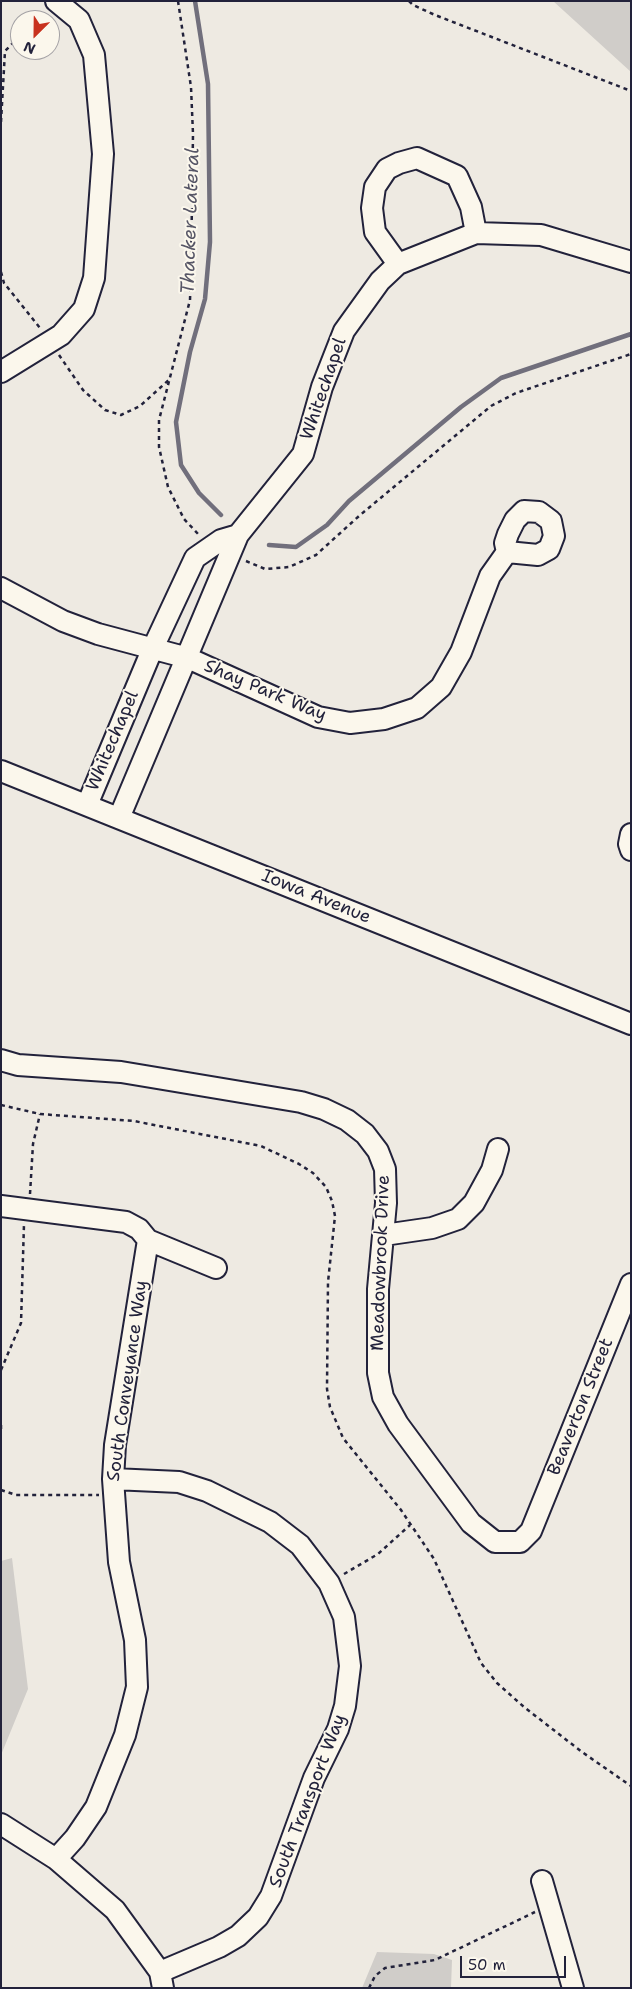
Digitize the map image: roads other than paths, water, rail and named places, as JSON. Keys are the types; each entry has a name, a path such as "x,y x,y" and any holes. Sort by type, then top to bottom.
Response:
{"street":[{"path":"1,372 61,335 84,309 94,278 102,154 94,55 79,20 56,1"},
{"path":"398,264 375,232 372,208 375,187 387,169 399,163 417,158 457,176 471,207 476,233 541,235 631,262"},
{"name":"Whitechapel","path":"119,818 188,658 222,550 221,540 238,535 303,454 322,388 344,331 380,281 398,264 476,233"},
{"name":"Whitechapel","path":"86,805 152,650 196,558 222,550"},
{"name":"Shay Park Way","path":"1,588 63,621 98,634 152,650 188,658 318,717 350,723 384,719 417,708 441,687 462,652 490,576 507,552"},
{"name":"Iowa Avenue","path":"1,771 631,1024"},
{"path":"631,834 629,844 631,850"},
{"name":"Meadowbrook Drive","path":"1,1060 18,1065 121,1072 302,1102 348,1120 365,1134 378,1151 385,1169 384,1235 378,1289 378,1373 383,1397 398,1424 471,1524 484,1536 495,1542 520,1542 531,1531"},
{"path":"384,1235 432,1228 458,1219 474,1203 492,1170 498,1149"},
{"path":"1,1206 126,1222 139,1229 148,1240 216,1268"},
{"name":"South Conveyance Way","path":"56,1859 75,1838 96,1807 125,1735 137,1687 135,1640 119,1562 113,1487 115,1446 148,1240"},
{"name":"Beaverton Street","path":"531,1531 631,1284"},
{"name":"South Transport Way","path":"113,1487 179,1482 207,1491 270,1522 300,1545 329,1583 344,1618 350,1666 346,1706 338,1729 314,1778 271,1896 258,1917 238,1936 162,1980"},
{"path":"1,1824 56,1859 115,1910 162,1980"},
{"path":"542,1881 574,1988"}],"waterway":[{"name":"Thacker Lateral","path":"195,1 208,84 210,242 205,299 190,352 176,422 181,465 199,493 221,515"},
{"name":"Thacker Lateral","path":"269,545 296,547 327,525 349,501 461,407 501,378 631,334"}]}
